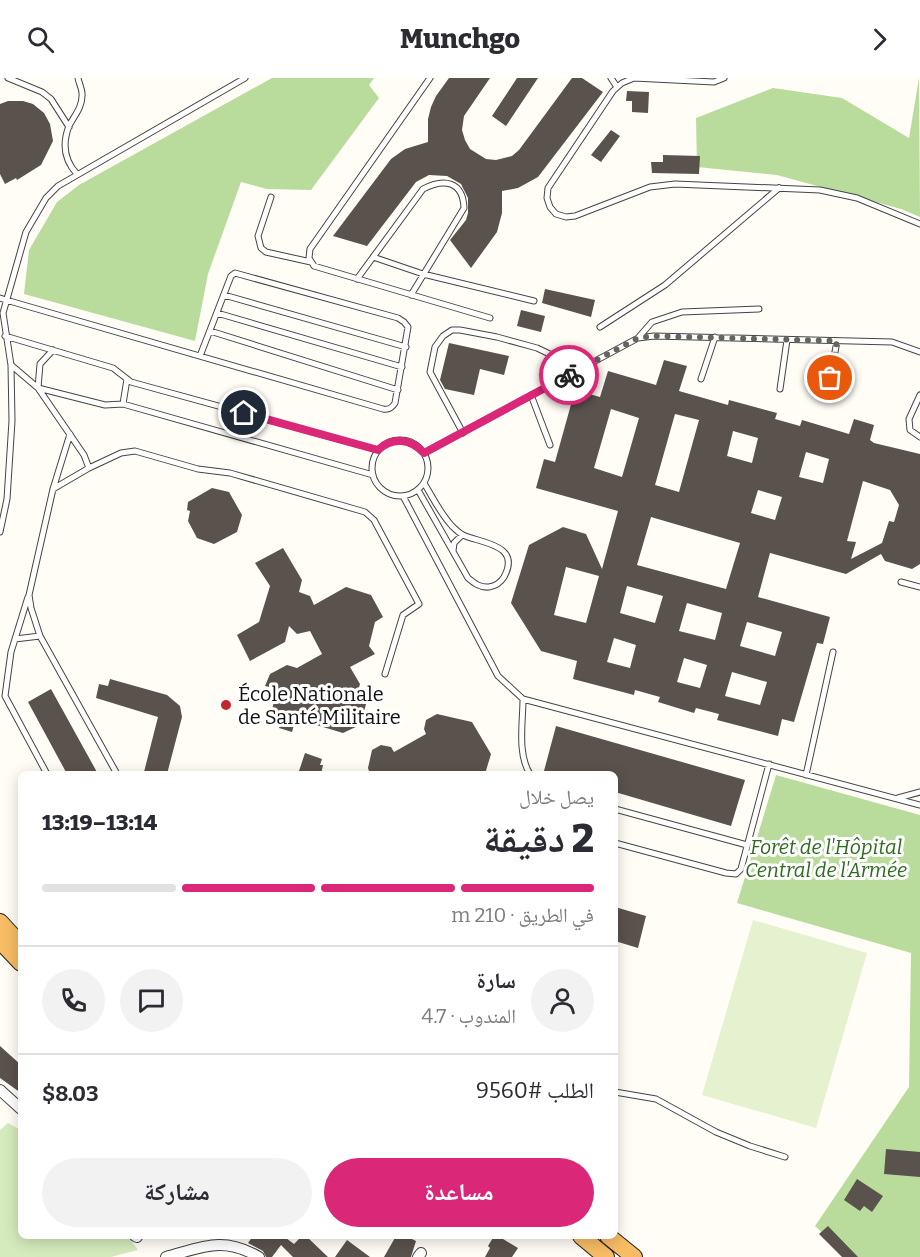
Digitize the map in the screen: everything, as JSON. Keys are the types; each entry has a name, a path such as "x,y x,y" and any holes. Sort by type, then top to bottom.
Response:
{"highway":[{"path":"0,922 18,942"},
{"path":"0,941 18,960"},
{"path":"585,1239 606,1257"},
{"path":"612,1239 633,1257"}],"street":[{"path":"0,1090 18,1106"},
{"path":"166,1257 219,1240 259,1257"}],"lane":[{"path":"8,78 42,92 51,99 69,127"},
{"path":"76,174 68,164 65,154 69,127 80,108 83,94 78,78"},
{"path":"0,532 7,499 12,421 11,365 5,336 3,299 26,232 46,198 58,186 245,78"},
{"path":"310,262 310,249 430,78"},
{"path":"611,78 616,87"},
{"path":"724,78 714,82 634,78 616,87 548,188 548,202 556,214 566,217 575,216 638,191 662,185 779,188 820,190 846,195 920,224"},
{"path":"357,279 423,189 435,183 445,183 459,188 464,196 464,208 411,295"},
{"path":"600,327 665,285 779,188"},
{"path":"271,197 257,240 266,252 310,262 314,266 490,318"},
{"path":"373,257 423,274 534,302"},
{"path":"3,299 383,409 389,409 394,405 408,327 398,318 237,273 231,276 200,356"},
{"path":"224,295 406,347"},
{"path":"424,453 638,338 652,322 682,312 759,309"},
{"path":"217,313 402,367"},
{"path":"463,432 430,372 435,347 443,336 452,330 537,348 581,369"},
{"path":"210,332 398,390"},
{"path":"5,336 113,368 131,382 378,450"},
{"path":"638,338 654,336 892,342 920,352"},
{"path":"701,379 715,338"},
{"path":"780,389 787,340"},
{"path":"827,396 837,341"},
{"path":"38,388 40,364 53,350"},
{"path":"11,365 38,388 70,434 89,468"},
{"path":"123,404 127,379"},
{"path":"38,388 105,405 123,404 373,475"},
{"path":"531,395 550,445"},
{"path":"920,395 909,419 910,430 920,437"},
{"path":"45,771 5,696 10,652 29,595 53,489 70,434"},
{"path":"403,440 412,443 424,453 428,473 418,490 403,496 390,494 382,489 373,475 372,465 378,450 386,444 403,440"},
{"path":"53,489 121,453 135,452 198,469 230,473 365,512 374,520 419,604 403,615 385,674"},
{"path":"418,490 468,578 476,585 487,588 502,579 507,569 507,560 502,551 495,544 462,535 441,513 424,483"},
{"path":"403,496 498,676 523,699 920,806"},
{"path":"453,551 454,543 462,535"},
{"path":"901,582 920,586"},
{"path":"29,595 40,636 115,771"},
{"path":"15,639 40,636"},
{"path":"806,775 833,652"},
{"path":"523,699 523,753 528,771"},
{"path":"618,844 736,874 741,869 769,764"},
{"path":"893,798 920,792"},
{"path":"618,810 747,845"},
{"path":"618,1093 656,1099 716,1132 785,1157"}],"green space":[{"path":"272,78 374,78 369,85 379,98 311,190 267,189 241,182 208,274 195,341 24,294 29,250 57,202 79,185"},
{"path":"919,78 920,217 901,209 777,175 697,167 696,118 773,88 842,98 909,138"},
{"name":"Forêt de l'Hôpital Central de l'Armée","path":"776,775 920,815 920,1257 848,1257 815,1226 909,1087 911,953 737,903"},
{"path":"753,920 867,953 816,1128 702,1095"},
{"path":"8,1123 18,1128 18,1239 130,1239 138,1250 111,1257 0,1257 0,1130"}],"building":[{"path":"449,78 490,78 464,116 462,130 470,149 486,159 496,160 512,156 519,150 572,78 582,78 603,92 538,177 518,188 502,191 502,213 497,232 471,268 450,240 466,220 468,198 461,184 447,176 429,175 416,182 367,246 333,236 391,159 405,149 428,142 428,119 431,107"},
{"path":"517,78 538,78 506,126 492,116"},
{"path":"627,91 649,92 648,113 632,112 632,101 626,101"},
{"path":"8,101 33,104 44,113 50,124 53,141 41,165 17,180 16,178 5,184 0,174 0,104"},
{"path":"611,130 620,136 601,162 591,155"},
{"path":"663,155 700,156 699,174 652,173 651,162 663,162"},
{"path":"545,289 595,300 591,317 542,303"},
{"path":"521,310 545,316 541,332 517,326"},
{"path":"449,343 509,356 504,375 480,369 474,395 445,389 440,380"},
{"path":"664,360 687,366 679,391 728,405 729,400 777,413 775,419 800,426 802,420 849,434 854,419 874,425 870,440 874,443 920,454 920,564 912,569 885,561 881,554 846,574 770,553 758,597 830,617 823,644 817,643 794,722 782,719 778,736 717,720 719,714 696,708 694,713 658,702 660,697 635,690 634,695 573,679 577,661 541,651 511,603 529,545 563,527 586,534 602,569 618,511 536,488 544,459 555,462 575,390 600,397 608,371 656,385","holes":["611,409 639,418 622,477 594,468","675,414 699,420 679,492 655,485","733,431 758,438 752,463 727,456","806,452 829,459 823,483 799,477","863,481 890,490 899,505 894,522 889,521 882,543 851,559 856,542 847,541","758,490 782,497 775,520 751,513","651,517 740,543 726,589 637,565","566,567 599,576 586,623 554,615","627,586 663,596 655,623 620,613","687,603 722,613 715,640 679,631","747,622 782,632 775,656 740,646","614,638 636,645 630,668 607,662","684,658 707,665 700,688 677,682","732,672 767,682 760,705 725,696"]},
{"path":"212,488 229,492 242,515 237,532 214,544 197,538 188,521 190,511 187,510 188,502"},
{"path":"283,548 302,580 299,592 310,596 314,605 346,587 371,595 383,617 375,622 369,646 375,654 350,667 360,684 358,691 367,701 360,725 343,733 303,721 294,725 292,732 279,728 281,720 277,714 271,712 278,689 265,686 270,674 287,665 297,668 322,654 310,631 297,634 289,626 285,642 250,661 237,635 259,622 270,586 255,563"},
{"path":"110,679 167,695 180,706 182,717 168,771 144,771 158,717 96,698 99,684 108,686"},
{"path":"51,689 96,771 65,771 28,702"},
{"path":"437,714 472,722 491,754 486,771 369,771 372,750 381,745 391,747 394,752 426,734 424,729 426,720"},
{"path":"556,726 745,780 731,826 618,793 618,771 544,771"},
{"path":"305,753 322,759 320,765 323,765 322,771 299,771"},
{"path":"618,908 646,916 638,948 618,942"},
{"path":"0,1046 18,1062 18,1091 0,1078"},
{"path":"886,1149 920,1152 920,1177 884,1174"},
{"path":"857,1179 883,1196 872,1212 864,1206 860,1211 844,1200"},
{"path":"828,1226 858,1257 842,1257 819,1234"},
{"path":"251,1239 287,1239 294,1244 299,1239 309,1239 328,1257 293,1257 281,1245 272,1257 266,1257 263,1251 248,1243"},
{"path":"394,1239 416,1241 411,1257 384,1257"},
{"path":"492,1239 503,1239 518,1248 512,1257 485,1257 490,1248 488,1246"},
{"path":"347,1240 370,1257 335,1257"}],"way so far":[{"path":"569,375 638,338 654,336 837,341 830,378"}],"place":[{"name":"École Nationale de Santé Militaire","path":"226,705"}],"route":[{"path":"244,413 378,450 396,440 403,440 418,446 424,453 569,375"}]}
